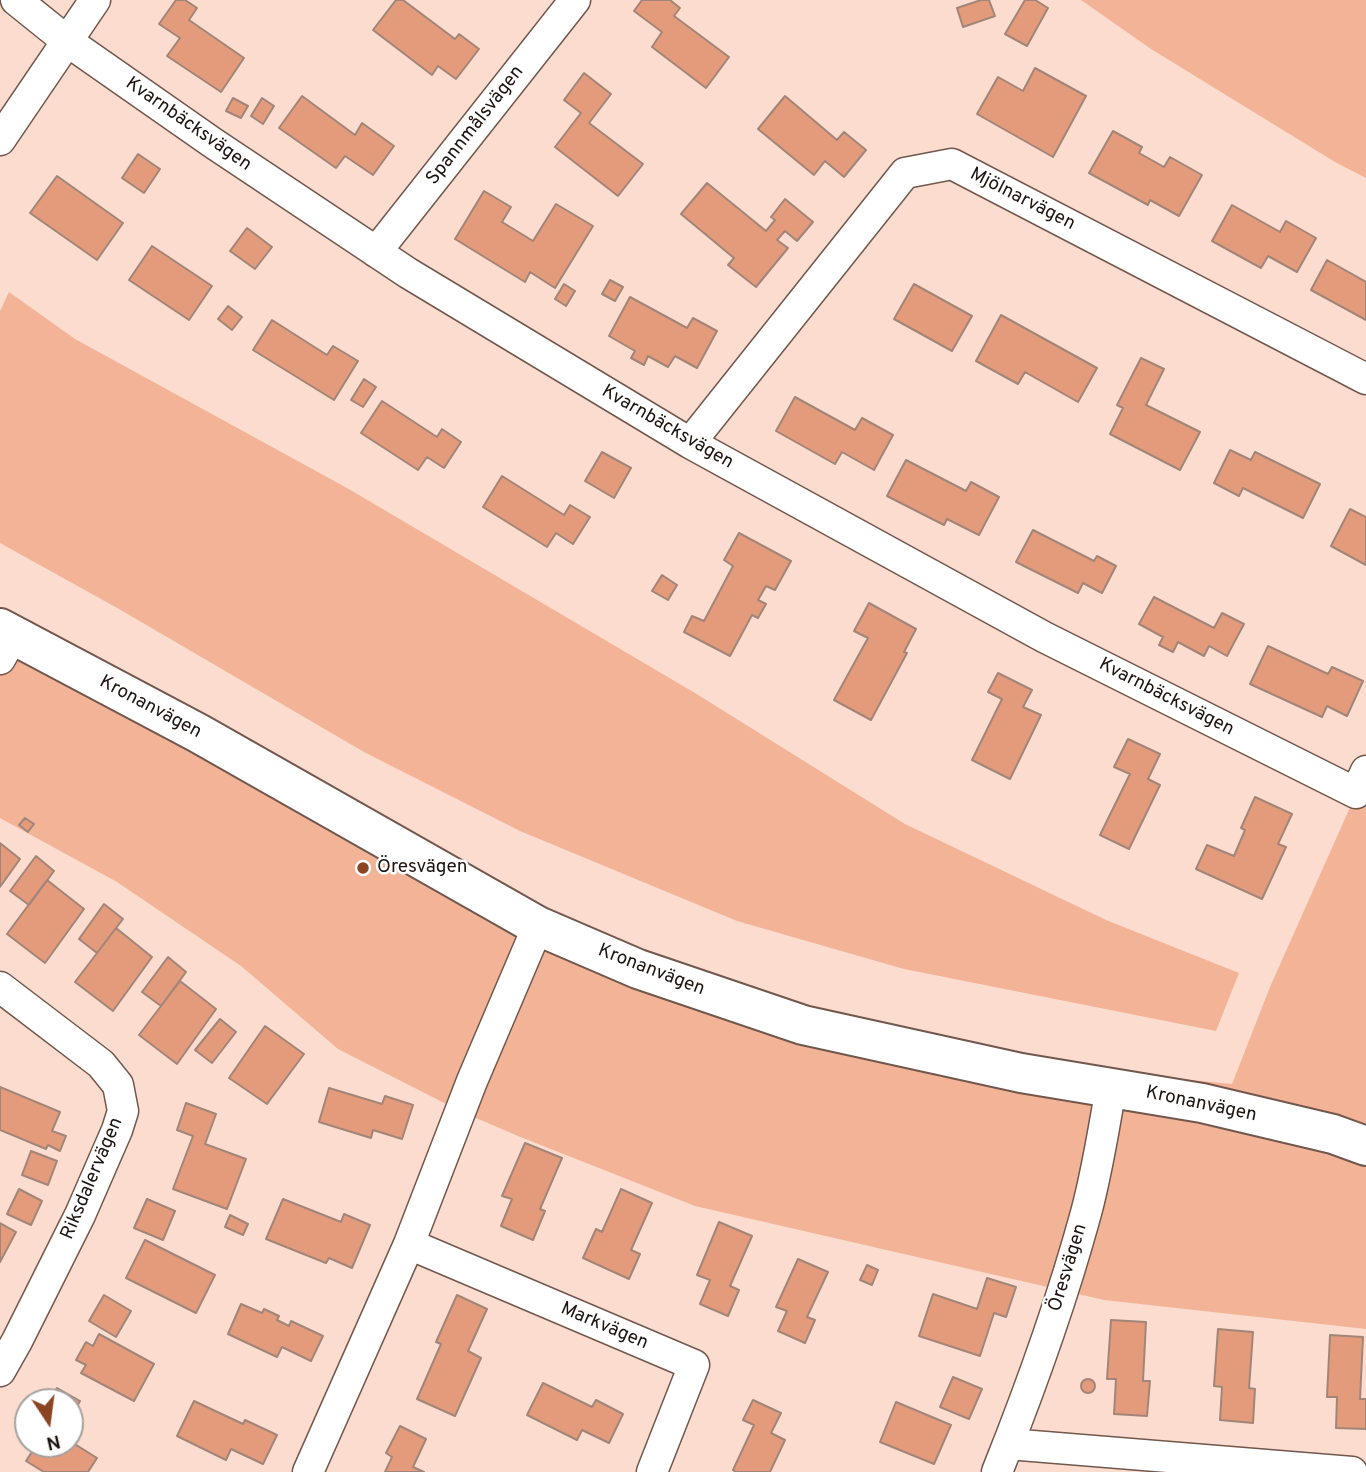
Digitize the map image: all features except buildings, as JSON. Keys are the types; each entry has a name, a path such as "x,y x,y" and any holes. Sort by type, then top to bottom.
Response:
{"street":[{"name":"Kvarnbäcksvägen","path":"16,0 67,41 376,252 690,443 1044,637 1361,782"},
{"path":"0,140 95,0"},
{"name":"Spannmålsvägen","path":"376,252 575,0"},
{"name":"Mjölnarvägen","path":"690,443 905,173 952,164 1366,379"},
{"name":"Kronanvägen","path":"4,641 198,733 538,926 638,968 803,1025 1021,1073 1202,1102 1333,1134 1366,1146"},
{"path":"308,1472 409,1244 472,1080 538,926"},
{"name":"Riksdalervägen","path":"0,987 101,1064 118,1085 122,1111 117,1130 80,1215 0,1371"},
{"name":"Öresvägen","path":"997,1472 1064,1290 1087,1211 1111,1087"},
{"name":"Markvägen","path":"409,1244 694,1365 653,1472"},
{"path":"1008,1444 1352,1472"}],"shaded area":[{"path":"1081,0 1366,0 1366,178 1335,162 1151,49"},
{"path":"9,292 75,339 347,488 695,693 905,824 1106,920 1239,973 1216,1031 904,969 737,921 520,831 364,752 0,543 0,311"},
{"path":"0,644 526,920 938,1055 1232,1084 1270,987 1356,794 1366,798 1366,1329 1104,1300 695,1206 460,1111 338,1049 241,966 117,882 0,818"}],"place":[{"name":"Öresvägen","path":"363,868"}]}
